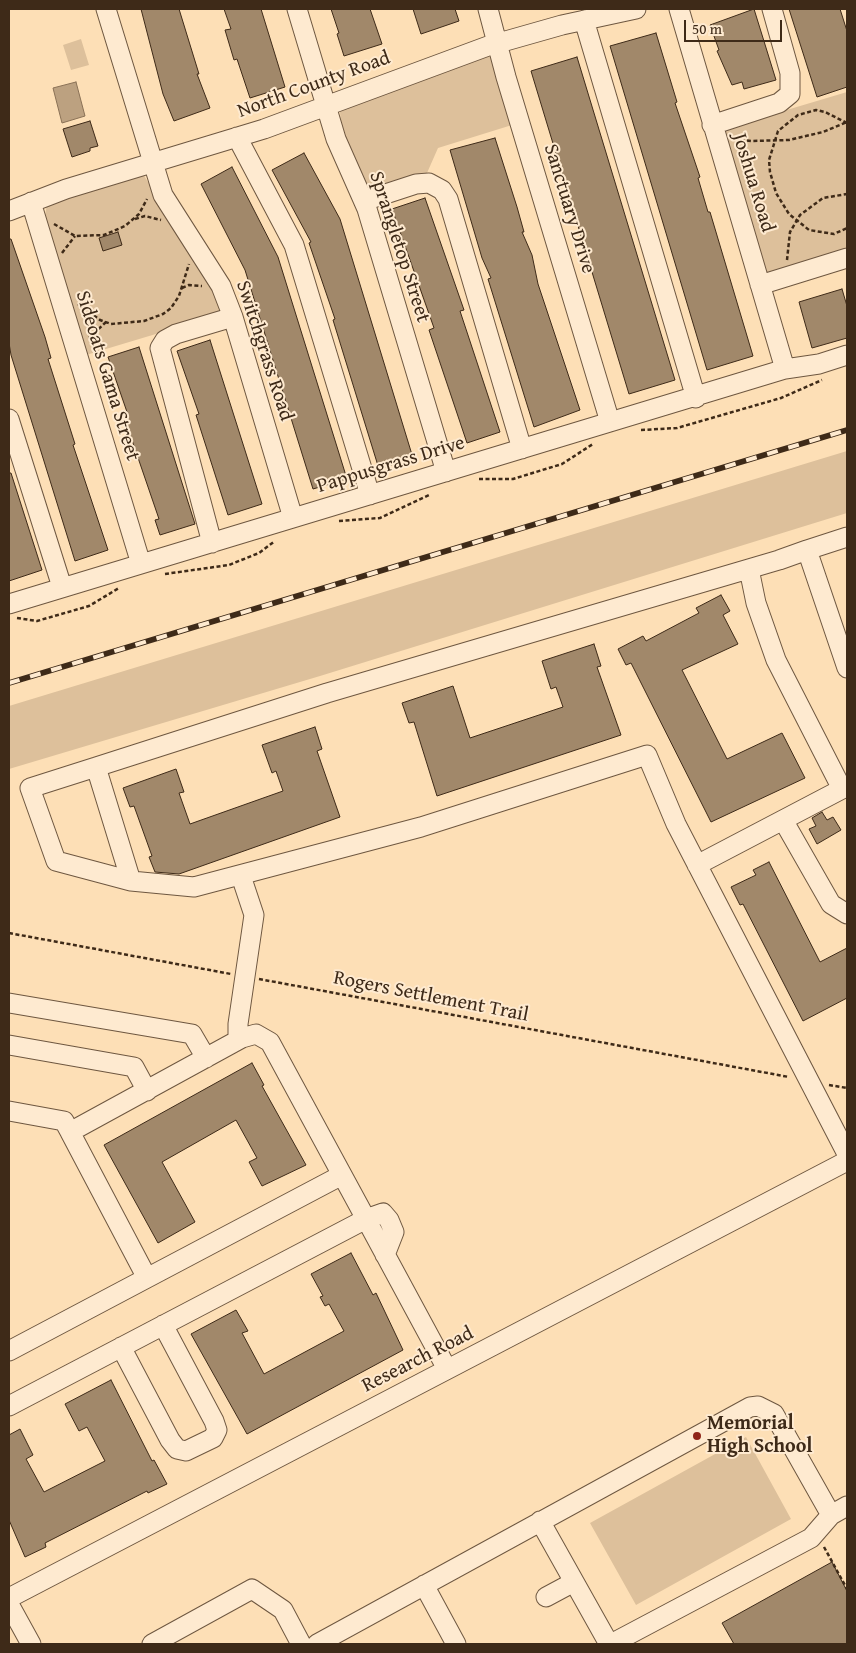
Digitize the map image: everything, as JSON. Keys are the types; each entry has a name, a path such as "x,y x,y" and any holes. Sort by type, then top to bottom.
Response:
{"street":[{"name":"Switchgrass Road","path":"106,9 163,195 221,286 233,317 293,518"},
{"name":"Sprangletop Street","path":"297,9 336,139 364,201 446,472"},
{"name":"Sanctuary Drive","path":"488,9 610,422"},
{"name":"North County Road","path":"9,211 31,202 237,137 497,43 584,20 636,9"},
{"name":"Joshua Road","path":"679,9 786,369"},
{"path":"712,125 778,103 790,94 792,86 790,73 772,9"},
{"path":"584,20 696,398"},
{"path":"237,137 294,245 370,495"},
{"path":"364,201 416,184 429,183 442,190 448,199 522,449"},
{"name":"Sideoats Gama Street","path":"31,202 140,564"},
{"path":"760,285 847,258"},
{"path":"212,543 160,348 165,340 176,334 233,317"},
{"name":"Pappusgrass Drive","path":"9,604 610,422 696,398 786,369 819,364 847,356"},
{"path":"9,419 62,587"},
{"path":"847,537 327,693 30,788 56,861 130,881 194,887 421,827 646,755 676,824 703,862 725,918 847,1154"},
{"path":"807,550 847,668"},
{"path":"703,862 783,820 845,793 776,660 756,603 748,568"},
{"path":"96,766 130,881"},
{"path":"783,820 831,904 847,914"},
{"path":"238,1040 238,1024 254,915 241,876"},
{"path":"9,1003 192,1034 206,1058"},
{"path":"70,1132 238,1040 256,1034 270,1042 448,1369"},
{"path":"9,1045 134,1067 147,1091"},
{"path":"9,1111 64,1121 147,1278"},
{"name":"Research Road","path":"9,1598 847,1161"},
{"path":"9,1351 342,1175"},
{"path":"9,1406 366,1219"},
{"path":"121,1347 170,1440 177,1449 186,1451 213,1438 217,1430 214,1421 163,1325"},
{"path":"317,1644 540,1521 742,1410 758,1406 774,1414 839,1510 810,1538 610,1644 540,1521"},
{"path":"546,1597 574,1582"},
{"path":"424,1585 456,1644"},
{"path":"152,1644 252,1589 283,1610 301,1644"},
{"path":"9,1604 32,1644"}],"path":[{"path":"847,123 826,112 806,111 788,120 778,131 770,160 772,179 782,206 797,220 809,230 826,233 834,234 847,228"},
{"path":"735,149 732,139 774,142 808,137 847,123"},
{"path":"788,261 788,242 797,220 814,203 832,195 847,194"},
{"path":"52,223 75,236 104,235 126,226 147,202 148,195 151,204"},
{"path":"133,219 144,216 162,221 158,215"},
{"path":"50,219 54,231"},
{"path":"61,254 75,236"},
{"path":"59,246 64,262"},
{"path":"780,264 796,258"},
{"path":"79,309 77,304 106,322 126,324 144,321 163,314 171,308 182,288 189,262 192,267"},
{"path":"182,288 189,285 204,287 200,279"},
{"path":"88,338 106,322"},
{"path":"86,331 90,347"},
{"path":"633,430 678,428 780,398 829,377"},
{"path":"470,479 513,478 562,464 598,441"},
{"path":"336,522 380,518 431,494"},
{"path":"162,575 229,565 259,552 281,539"},
{"path":"9,620 18,618 36,621 89,606 122,586"},
{"path":"9,933 232,974"},
{"name":"Rogers Settlement Trail","path":"252,977 798,1079"},
{"path":"828,1084 847,1088"}],"shaded area":[{"path":"81,39 89,65 71,70 63,45"},
{"path":"488,56 492,58 512,125 438,148 427,173 375,192 367,187 347,142 341,123 340,112 355,104"},
{"path":"76,82 85,116 62,123 53,88"},
{"path":"847,92 847,250 770,274 765,271 723,129"},
{"path":"143,174 208,279 219,303 219,315 86,355 45,216 47,204"},
{"path":"847,451 847,513 320,676 9,769 9,706"},
{"path":"746,1437 791,1519 636,1605 590,1523"}],"building":[{"path":"141,9 179,9 199,74 197,74 210,108 174,121 163,94"},
{"path":"224,9 261,9 285,87 250,98 237,59 234,60 225,30 231,29"},
{"path":"331,9 370,9 382,44 344,56"},
{"path":"413,9 455,9 459,21 421,34"},
{"path":"754,9 776,80 744,89 742,82 732,85 717,51 719,50 710,25"},
{"path":"789,9 840,9 847,31 847,87 817,97"},
{"path":"656,33 677,102 675,103 700,177 698,178 708,212 710,212 753,356 707,370 610,46"},
{"path":"577,57 675,380 629,394 531,71"},
{"path":"90,121 98,146 72,157 63,129"},
{"path":"495,138 517,207 524,232 522,232 532,255 538,284 580,410 534,427 488,279 491,278 482,258 450,150"},
{"path":"304,153 340,219 413,458 379,469 333,320 335,319 309,243 311,242 272,170"},
{"path":"232,167 278,257 347,479 313,489 245,270 201,184"},
{"path":"425,198 464,310 460,311 500,432 467,443 429,330 434,328 392,209"},
{"path":"118,232 122,245 103,251 99,238"},
{"path":"9,239 11,239 45,337 51,358 48,359 75,444 73,445 108,550 75,561 11,355 9,343"},
{"path":"842,289 847,306 847,338 812,348 799,302"},
{"path":"210,340 262,504 228,515 196,415 199,414 177,351"},
{"path":"139,347 195,524 160,535 155,520 159,519 123,414 127,412 108,357"},
{"path":"9,473 11,473 42,570 9,581"},
{"path":"721,595 730,611 723,615 738,644 682,670 727,759 782,733 805,778 711,822 631,663 626,665 618,649 643,636 646,641 699,613 696,608"},
{"path":"594,644 601,666 597,667 621,735 437,796 414,722 409,723 402,703 453,686 470,738 563,707 556,687 551,689 542,661"},
{"path":"315,727 322,749 317,751 340,817 179,874 155,872 149,857 152,856 134,806 130,807 123,788 176,769 184,792 179,793 190,824 283,791 276,771 272,773 262,745"},
{"path":"822,812 827,820 833,817 841,830 817,844 809,829 816,826 812,818"},
{"path":"769,862 820,962 847,948 847,998 803,1021 743,904 740,905 731,887 756,875 753,870"},
{"path":"252,1063 264,1085 262,1086 306,1165 262,1186 249,1162 257,1158 236,1120 162,1162 195,1222 158,1243 104,1145"},
{"path":"351,1253 373,1295 376,1293 403,1350 247,1434 191,1334 236,1310 248,1331 242,1333 264,1374 344,1331 329,1304 325,1306 320,1297 323,1296 311,1274"},
{"path":"111,1380 152,1461 154,1460 167,1484 148,1493 147,1491 45,1543 46,1547 25,1557 9,1520 9,1435 20,1429 33,1455 26,1459 44,1492 105,1461 87,1427 79,1431 65,1404"},
{"path":"832,1562 847,1591 847,1644 734,1644 722,1623"}],"railway":[{"path":"9,683 847,430"}],"place":[{"name":"Memorial High School","path":"697,1436"}]}
